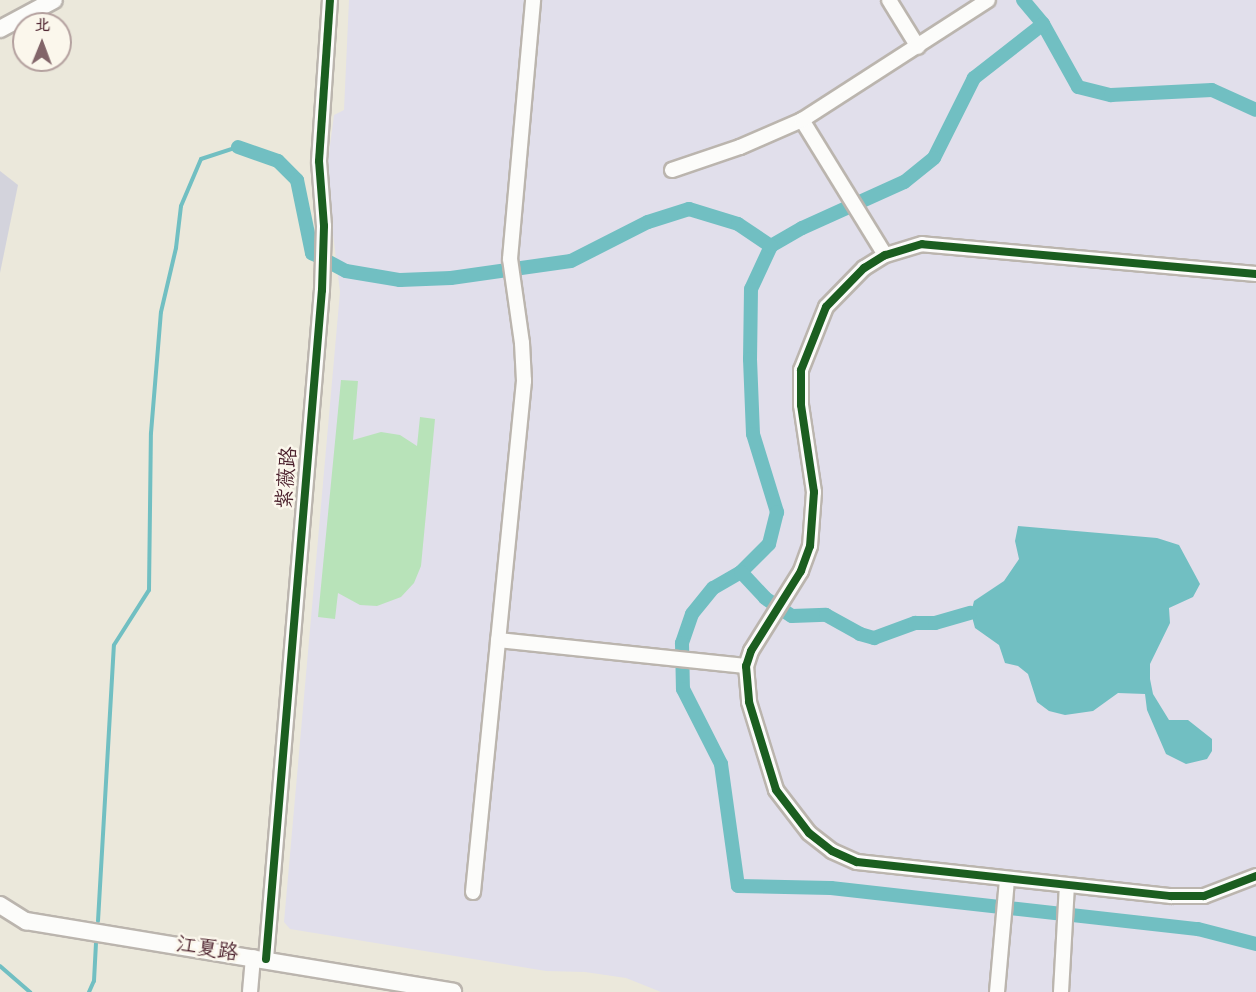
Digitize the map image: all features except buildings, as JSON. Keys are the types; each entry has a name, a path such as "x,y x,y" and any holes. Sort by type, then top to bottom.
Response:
{"street":[{"path":"0,29 54,0"},
{"name":"紫薇路","path":"250,992 260,958 322,290 324,226 319,161 330,0"},
{"path":"472,892 524,381 522,343 510,259 533,0"},
{"path":"889,0 918,47"},
{"path":"672,170 740,147 802,120 988,0"},
{"path":"802,120 885,255"},
{"path":"1256,274 951,244 922,244 885,255 840,289 826,307 811,337 801,370 801,405 814,492 810,546 801,571 751,651 746,666 749,702 762,755 776,790 809,832 832,851 857,861 1007,880 1204,896 1256,876"},
{"path":"498,640 746,666"},
{"path":"997,992 1007,880"},
{"path":"1061,992 1067,886"},
{"name":"江夏路","path":"0,905 26,921 260,958 453,992"}],"shaded area":[{"path":"349,0 1256,0 1256,992 661,992 626,978 585,972 546,971 290,929 284,922 340,292 326,175 334,115 344,110"},
{"path":"0,171 18,185 0,273"}],"green space":[{"path":"341,380 358,381 353,440 381,432 400,435 417,446 420,417 435,419 421,566 414,583 401,597 377,606 360,605 338,593 335,619 318,617"}],"water":[{"path":"1018,526 1157,538 1179,545 1200,584 1193,597 1169,608 1170,623 1150,664 1150,679 1153,694 1169,720 1188,720 1212,739 1212,751 1207,759 1186,764 1166,754 1147,710 1145,694 1118,693 1093,711 1065,715 1049,711 1037,702 1028,674 1018,666 1005,663 999,645 975,628 971,613 974,601 1004,581 1019,559 1015,541"}],"waterway":[{"path":"1023,0 1043,24 1078,87 1111,95 1212,90 1256,110"},
{"path":"1043,24 974,78 934,158 904,182 802,228 771,246 751,289 750,359 753,434 777,512 769,544 741,572 713,588 692,614 682,643 683,689 721,764 738,886 831,888 1198,929 1256,944"},
{"path":"98,921 114,645 149,590 151,433 161,312 176,248 181,206 201,159 238,147"},
{"path":"238,147 278,161 297,180 312,253 346,271 400,280 451,278 571,261 648,222 689,209 738,224 771,246"},
{"path":"741,572 765,598 792,616 826,615 860,634 874,638 915,623 935,623 971,613"},
{"path":"89,992 94,981 96,943"},
{"path":"0,966 30,992"}],"cycle path":[{"path":"266,959 322,290 324,226 319,161 330,0"},
{"path":"1256,274 922,244 885,255 864,268 826,307 801,370 801,405 814,492 810,546 801,571 751,651 746,666 749,702 776,790 809,833 832,851 857,862 1171,896 1204,896 1256,876"}]}
